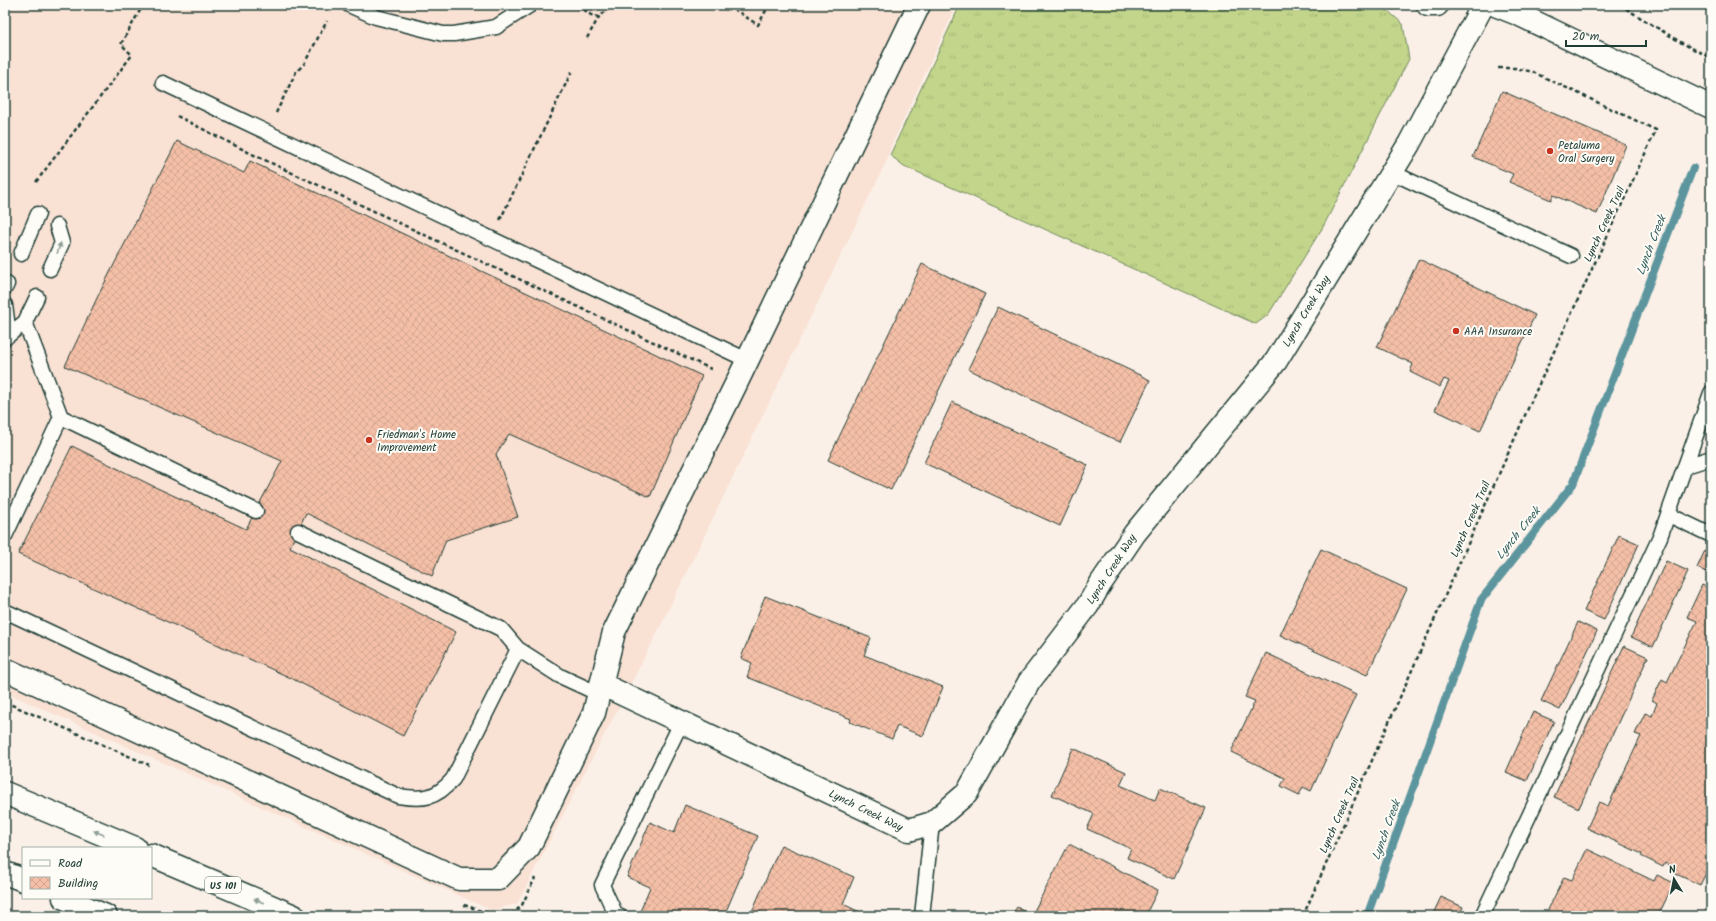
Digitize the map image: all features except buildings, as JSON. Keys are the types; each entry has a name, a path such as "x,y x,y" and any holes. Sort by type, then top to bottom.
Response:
{"main road":[{"path":"5,669 459,879 498,879 529,847 594,712 614,632 919,5"},
{"path":"1428,5 1437,5"},
{"name":"Lynch Creek Way","path":"600,689 682,721 909,830 932,823 967,793 1029,682 1088,605 1135,533 1276,361 1409,144 1483,5"},
{"path":"1496,5 1520,15 1711,107"},
{"path":"5,793 133,847"},
{"name":"US 101","path":"152,855 294,916"},
{"path":"5,873 22,880"},
{"path":"66,899 106,916"}],"lane":[{"path":"349,5 376,17 443,34 449,34 496,27 530,5"},
{"path":"163,83 747,360"},
{"path":"1391,172 1571,256"},
{"path":"21,254 38,214"},
{"path":"50,269 62,243 57,226"},
{"path":"7,336 26,322 37,297"},
{"path":"5,305 7,336"},
{"path":"26,322 61,417 256,511"},
{"path":"1482,916 1656,544 1686,466 1711,393"},
{"path":"5,536 61,417"},
{"path":"1686,466 1711,458"},
{"path":"1668,515 1711,535"},
{"path":"298,531 501,629 518,650 560,676 600,689"},
{"path":"5,611 398,796 415,799 432,796 444,789 453,778 518,650"},
{"path":"619,916 616,915 602,885 682,721"},
{"path":"922,916 932,823"}],"path":[{"path":"36,182 132,54 121,44 143,5"},
{"path":"578,5 591,15 599,17"},
{"path":"587,38 599,17 613,5"},
{"path":"728,5 758,25 769,5"},
{"path":"1620,5 1682,43 1711,58"},
{"path":"275,114 296,72 304,64 327,21"},
{"name":"Lynch Creek Trail","path":"1303,916 1534,395 1656,130 1533,72 1515,68 1497,68"},
{"path":"499,222 572,71"},
{"path":"177,116 254,155 711,369"},
{"path":"5,221 7,217"}],"shaded area":[{"path":"5,5 957,5 891,146 886,162 658,631 517,904 491,910 5,692"}],"green space":[{"path":"960,5 1375,5 1388,11 1403,24 1409,59 1323,227 1268,315 1256,324 904,166 890,155"}],"waterway":[{"name":"Lynch Creek","path":"1367,916 1481,600 1573,484 1693,168"}],"place":[{"name":"Petaluma Oral Surgery","path":"1550,151"},
{"name":"AAA Insurance","path":"1456,331"},
{"name":"Friedman's Home Improvement","path":"369,440"}]}
